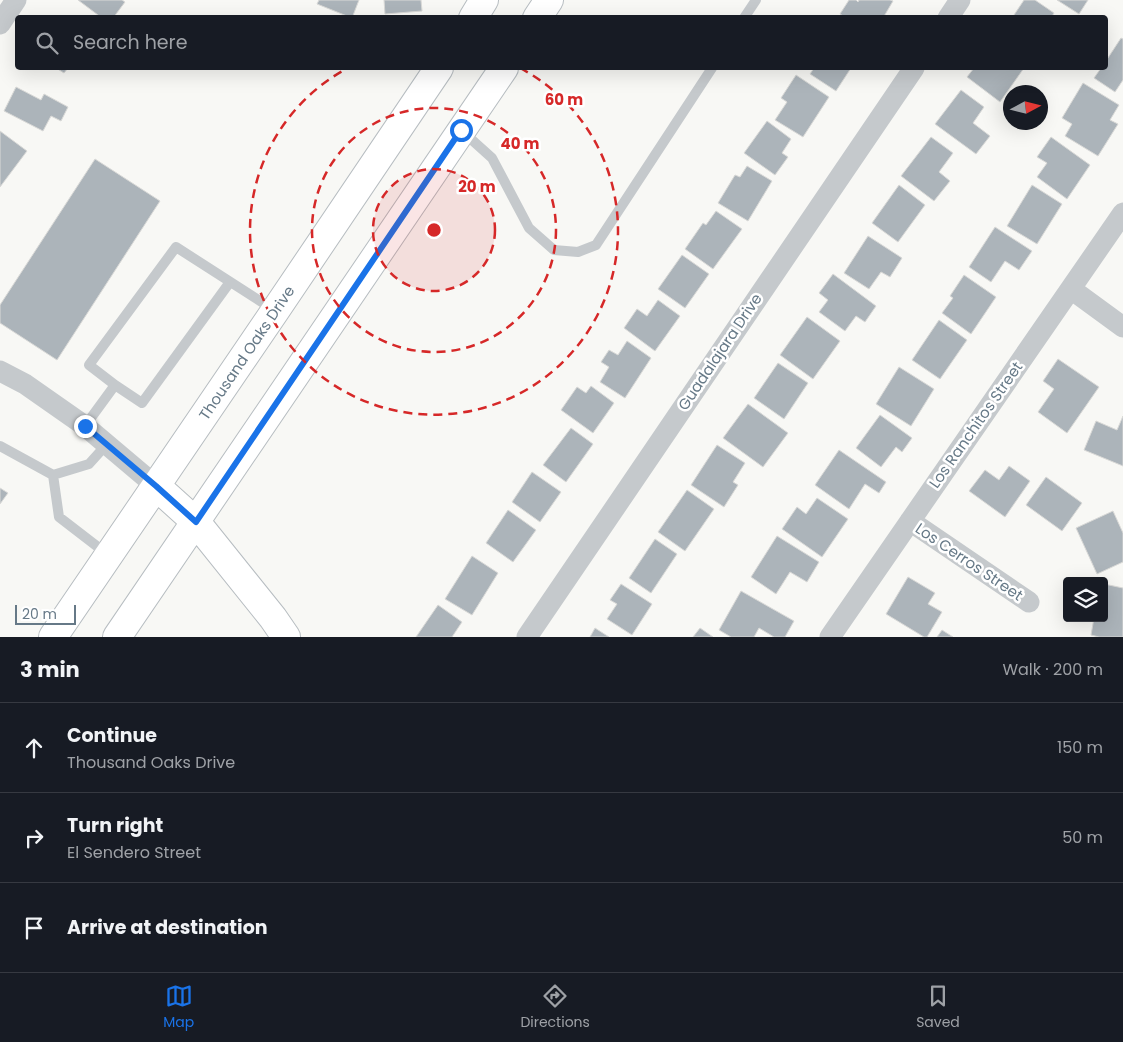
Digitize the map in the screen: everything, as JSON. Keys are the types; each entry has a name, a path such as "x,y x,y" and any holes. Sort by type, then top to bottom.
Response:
{"main road":[{"path":"475,15 484,0"},
{"path":"539,15 549,0"},
{"name":"Thousand Oaks Drive","path":"53,637 438,70"},
{"path":"117,637 503,70"},
{"path":"156,486 196,522 286,637"}],"street":[{"path":"0,24 16,0"},
{"path":"950,15 960,0"},
{"name":"Guadalajara Drive","path":"527,637 913,70"},
{"name":"Los Ranchitos Street","path":"830,637 1123,213"},
{"path":"1070,289 1123,327"},
{"path":"0,371 24,384 85,426 156,486"},
{"name":"Los Cerros Street","path":"910,521 1029,602"}],"lane":[{"path":"746,15 756,0"},
{"path":"461,130 492,158 529,228 554,250 578,252 596,245 711,70"},
{"path":"230,282 142,403 89,365 176,247 275,311"},
{"path":"85,426 115,384"},
{"path":"0,446 53,475 89,464 107,444"},
{"path":"53,475 59,517 109,556"}],"building":[{"path":"78,0 122,0 125,2 115,15 98,15"},
{"path":"319,0 359,0 353,15 344,15 317,4"},
{"path":"384,0 421,0 422,11 385,14"},
{"path":"849,0 856,0 858,2 859,0 893,1 885,15 840,14"},
{"path":"1024,0 1035,0 1054,13 1053,15 1014,15"},
{"path":"1057,0 1088,0 1079,14"},
{"path":"1121,38 1123,39 1123,80 1115,92 1094,78 1100,70 1108,70 1108,58"},
{"path":"813,70 850,70 836,91 810,74"},
{"path":"972,70 1023,70 1012,85 1003,85 1003,98 1000,102 967,77"},
{"path":"796,75 829,97 803,137 775,120 787,102 781,98"},
{"path":"1083,83 1119,105 1110,120 1118,124 1098,156 1065,136 1072,124 1062,118"},
{"path":"16,87 41,100 44,94 68,107 61,121 51,116 43,131 4,111"},
{"path":"961,90 984,107 973,123 990,136 976,154 935,124"},
{"path":"767,121 791,139 782,153 788,157 775,175 744,153"},
{"path":"0,131 27,151 0,187"},
{"path":"931,137 953,153 939,172 950,181 934,201 901,176"},
{"path":"1051,137 1090,165 1067,199 1037,177 1047,163 1037,157"},
{"path":"95,159 160,201 57,360 0,323 0,305"},
{"path":"747,166 772,181 748,221 718,203 735,175 740,177"},
{"path":"899,185 925,205 898,242 872,223"},
{"path":"1032,185 1062,204 1037,244 1007,226"},
{"path":"716,211 742,229 713,269 685,249 703,223 706,225"},
{"path":"995,227 1032,251 1019,270 1005,261 991,282 969,267"},
{"path":"868,236 902,258 890,277 881,272 869,289 844,273"},
{"path":"682,255 709,274 685,308 658,289"},
{"path":"833,274 876,306 865,322 856,316 845,331 819,312 828,300 819,293"},
{"path":"964,275 996,297 971,334 942,313 953,298 950,296"},
{"path":"658,300 680,316 655,351 624,328 637,309 647,316"},
{"path":"807,317 840,341 813,379 780,355"},
{"path":"939,320 967,340 940,379 912,360"},
{"path":"627,341 651,358 625,398 600,382 609,367 601,362 609,350 618,355"},
{"path":"1058,359 1099,387 1067,433 1038,412 1054,389 1043,381"},
{"path":"778,363 808,383 784,419 754,398"},
{"path":"899,367 934,389 911,426 876,404"},
{"path":"591,386 614,403 593,433 561,410 577,387 586,393"},
{"path":"748,404 788,433 763,467 723,438"},
{"path":"880,415 912,438 902,452 896,447 881,467 856,448"},
{"path":"1123,416 1123,466 1084,450 1096,421 1117,430"},
{"path":"571,428 593,444 566,482 543,465"},
{"path":"717,445 745,463 733,482 738,485 724,507 691,485"},
{"path":"839,450 886,482 879,493 865,484 849,509 815,485"},
{"path":"1009,466 1030,481 1005,517 969,491 985,470 999,480"},
{"path":"532,472 561,492 540,522 512,502"},
{"path":"1046,477 1082,503 1062,531 1026,505"},
{"path":"0,488 8,493 0,504"},
{"path":"687,490 714,509 685,551 658,532"},
{"path":"817,498 848,519 822,557 782,529 797,507 806,514"},
{"path":"508,510 536,530 513,562 486,543"},
{"path":"1113,511 1123,533 1123,562 1097,574 1076,528"},
{"path":"777,536 819,562 807,582 790,572 776,594 751,577"},
{"path":"655,539 677,554 651,593 629,578"},
{"path":"472,556 498,573 472,615 445,599"},
{"path":"908,577 935,593 928,604 942,612 927,637 886,614"},
{"path":"621,584 652,604 632,635 607,619 617,604 610,600"},
{"path":"1108,585 1123,588 1123,637 1091,635 1093,622 1108,622"},
{"path":"741,591 794,621 785,637 774,637 759,628 754,637 731,637 719,630"},
{"path":"438,605 462,622 452,637 416,637"},
{"path":"595,628 609,637 590,637"},
{"path":"700,628 713,637 693,637"},
{"path":"942,630 953,637 937,637"}],"route":[{"path":"85,426 196,522 461,130"}]}
